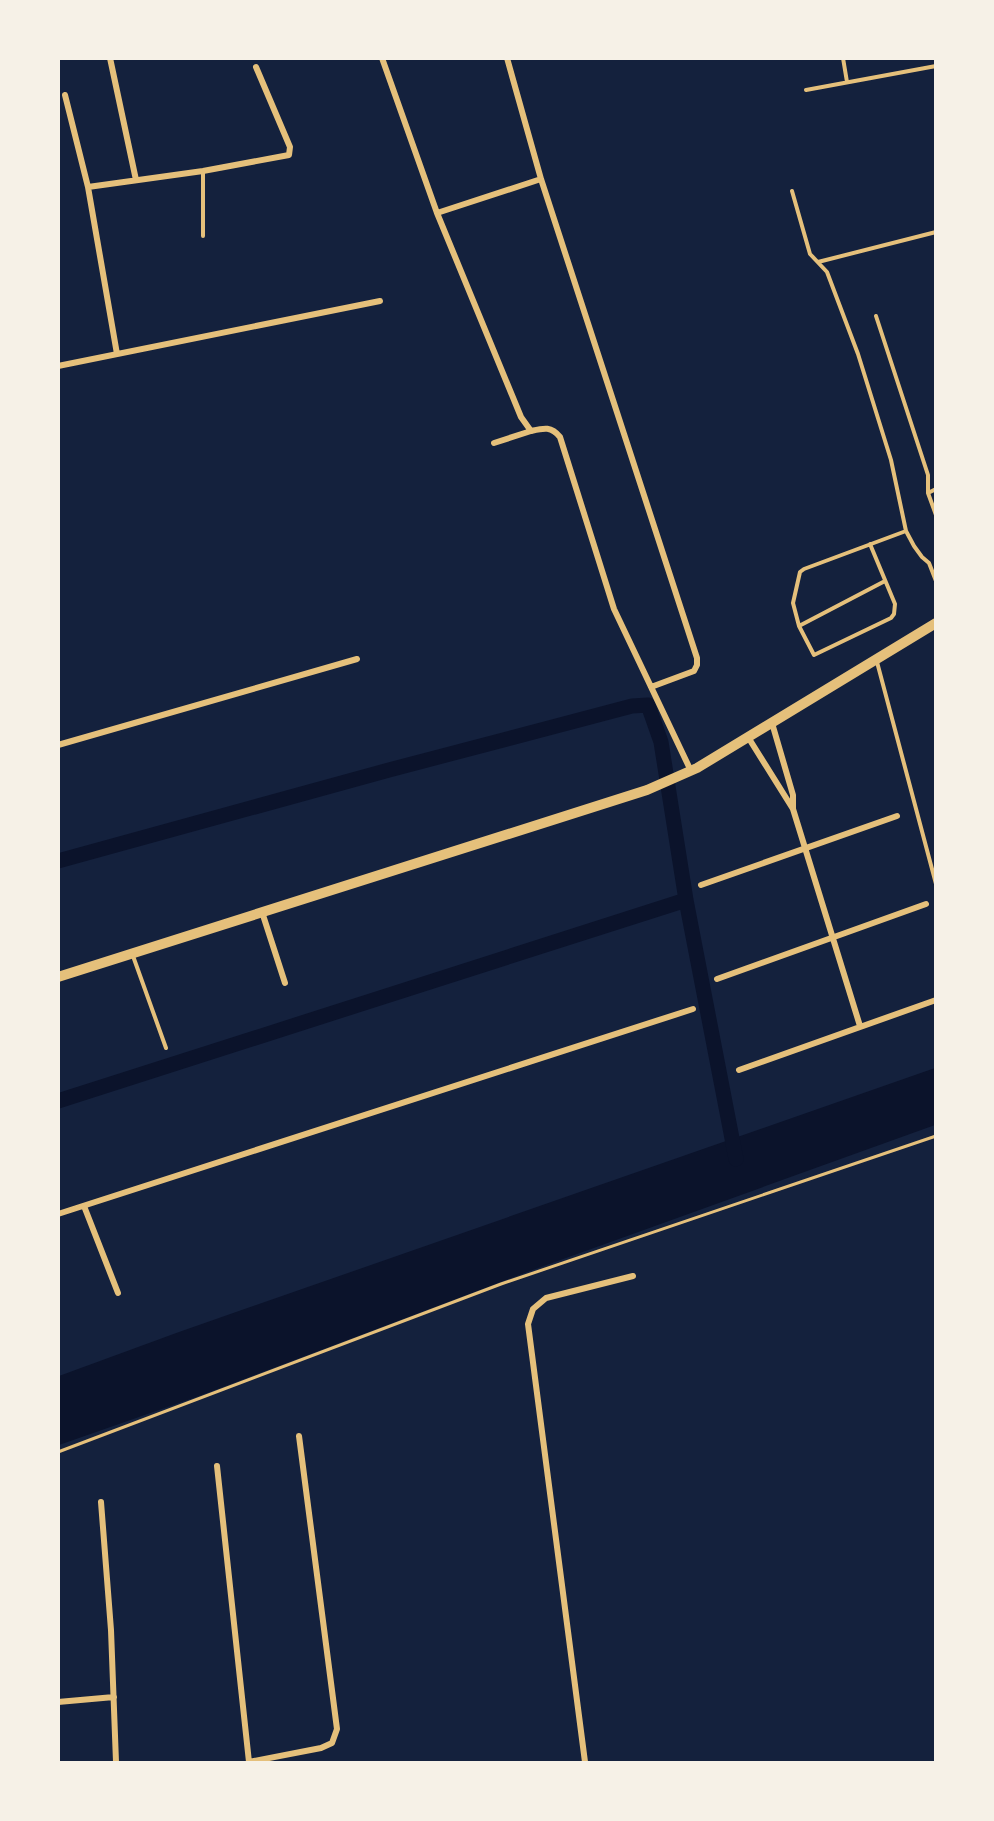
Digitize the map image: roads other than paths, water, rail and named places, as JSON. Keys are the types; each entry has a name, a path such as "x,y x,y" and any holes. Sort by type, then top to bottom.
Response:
{"street":[{"path":"110,58 136,180"},
{"path":"382,58 437,213 521,417 531,430"},
{"path":"507,58 541,179 697,658 694,670 651,687"},
{"path":"88,187 203,171 289,155 290,147 256,67"},
{"path":"65,95 88,187 117,354"},
{"path":"437,213 541,179"},
{"path":"58,366 380,301"},
{"path":"494,443 546,427 554,430 560,436 614,609 691,771"},
{"path":"58,977 663,784 691,771 936,623"},
{"path":"58,745 357,659"},
{"path":"772,723 793,795 793,809"},
{"path":"748,737 793,809 860,1026"},
{"path":"701,885 897,816"},
{"path":"717,979 926,904"},
{"path":"262,912 285,983"},
{"path":"739,1070 936,1000"},
{"path":"58,1214 693,1009"},
{"path":"84,1206 118,1293"},
{"path":"585,1762 528,1324 533,1309 546,1298 633,1276"},
{"path":"217,1466 249,1762 321,1748 332,1743 337,1730 299,1436"},
{"path":"101,1502 111,1630 116,1762"},
{"path":"58,1702 114,1697"}],"lane":[{"path":"843,58 847,82"},
{"path":"806,90 936,66"},
{"path":"203,171 204,236"},
{"path":"792,191 810,254 827,272 858,354 891,460 906,531 918,552 929,563 936,581"},
{"path":"817,262 936,232"},
{"path":"876,316 927,475 928,493 936,515"},
{"path":"928,493 936,489"},
{"path":"870,544 895,604 891,618 817,655 813,654 799,626 793,603 800,572 804,568 870,544 906,531"},
{"path":"799,626 885,581"},
{"path":"876,658 936,884"},
{"path":"132,953 166,1048"}],"water":[{"path":"935,1068 935,1125 530,1271 199,1396 59,1445 59,1376"}],"waterway":[{"path":"58,861 389,770 632,706 648,705 661,742 686,900 736,1159"},
{"path":"58,1101 686,900"}]}
